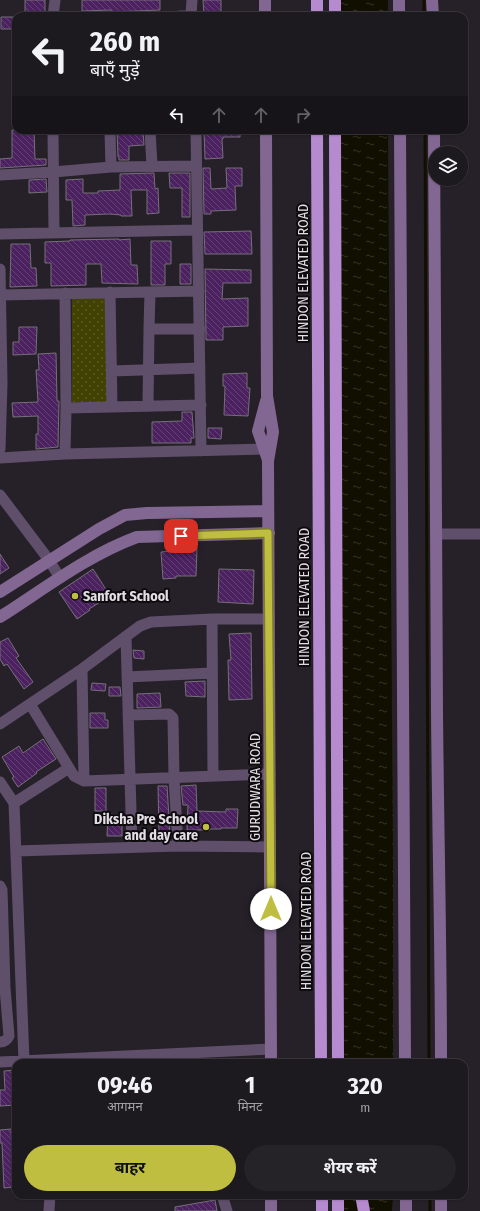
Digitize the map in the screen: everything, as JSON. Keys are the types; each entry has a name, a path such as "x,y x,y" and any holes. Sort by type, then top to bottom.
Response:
{"highway":[{"path":"317,0 317,12"},
{"path":"335,0 335,12"},
{"name":"HINDON ELEVATED ROAD","path":"317,134 321,1059"},
{"path":"335,134 338,1059"},
{"path":"322,1199 322,1211"},
{"path":"338,1199 338,1211"},
{"path":"362,1199 364,1211"}],"street":[{"path":"53,12 54,0"},
{"path":"192,0 192,12"},
{"path":"265,0 266,12"},
{"path":"398,0 399,12"},
{"path":"432,0 433,12"},
{"path":"53,134 54,233"},
{"path":"110,134 111,167"},
{"path":"150,134 152,166"},
{"path":"196,134 196,230 200,329 201,451"},
{"path":"266,134 268,396 273,432 268,461"},
{"path":"400,134 405,1059"},
{"path":"434,134 441,1059"},
{"path":"0,175 111,167 196,166"},
{"path":"0,234 196,230"},
{"path":"0,269 0,449"},
{"path":"0,295 199,291"},
{"path":"110,292 112,407"},
{"path":"148,406 150,292"},
{"path":"65,294 65,454"},
{"path":"149,329 200,329"},
{"path":"112,371 200,368"},
{"path":"268,396 258,431 268,461"},
{"path":"66,408 201,405"},
{"path":"0,458 65,454 264,449"},
{"name":"GURUDWARA ROAD","path":"268,461 271,1059"},
{"path":"0,495 49,560 60,578"},
{"path":"0,592 99,529 125,515 148,513 268,511"},
{"path":"0,617 96,556 137,537 268,533"},
{"path":"436,534 480,534"},
{"path":"212,619 213,776"},
{"path":"0,724 82,669 140,626 152,622 212,619 269,619"},
{"path":"126,636 132,847"},
{"path":"82,669 84,781"},
{"path":"127,677 212,673"},
{"path":"30,704 74,776 84,781 270,774"},
{"path":"128,715 172,715 178,846"},
{"path":"14,804 69,768"},
{"path":"0,782 14,804 24,1059"},
{"path":"16,851 178,846 270,847"},
{"path":"0,886 2,890 2,988 9,1036 7,1040 0,1042"},
{"path":"65,1059 271,1049"},
{"path":"0,1062 12,1062"},
{"path":"49,1211 50,1199"},
{"path":"223,1199 226,1211"},
{"path":"271,1199 271,1211"},
{"path":"406,1199 406,1211"},
{"path":"441,1199 441,1211"}],"shaded area":[{"path":"72,298 107,298 107,402 72,402"}],"water":[{"path":"334,0 388,0 388,12 334,12"},
{"path":"336,134 388,134 393,1059 340,1059"},
{"path":"341,1199 393,1199 392,1211 341,1211"}],"building":[{"path":"25,0 45,0 45,12 25,12"},
{"path":"82,0 160,0 160,10 111,12 111,10 82,11"},
{"path":"203,0 221,0 221,12 204,12"},
{"path":"1,17 12,17 12,29 1,29"},
{"path":"12,134 34,134 35,159 46,159 46,165 0,168 0,159 12,158"},
{"path":"117,134 143,134 144,145 129,146 129,160 119,160"},
{"path":"204,134 240,134 240,137 223,137 223,158 205,159"},
{"path":"203,168 210,168 211,189 227,188 226,168 242,168 242,186 235,186 236,210 211,211 211,214 204,214"},
{"path":"154,173 155,189 158,188 159,213 147,214 147,190 131,190 132,216 109,214 85,215 85,225 73,226 72,200 66,200 66,180 83,179 83,193 98,193 98,191 120,190 120,174"},
{"path":"169,173 190,173 190,217 182,217 182,188 170,188"},
{"path":"46,179 47,192 29,193 29,180"},
{"path":"251,231 252,254 205,254 204,232"},
{"path":"130,239 131,265 137,265 138,284 102,283 101,264 86,264 86,285 51,286 51,263 45,263 45,242"},
{"path":"151,241 171,241 171,264 165,264 165,285 151,285"},
{"path":"11,244 30,244 31,268 36,268 37,286 10,287"},
{"path":"180,264 191,264 191,284 180,284"},
{"path":"205,269 251,270 251,283 223,283 222,299 248,298 248,326 223,327 223,340 206,340"},
{"path":"19,327 37,327 36,354 13,355 13,342 19,342"},
{"path":"56,353 57,401 59,401 58,447 36,449 38,416 13,417 12,403 38,402 36,370 39,370 38,354"},
{"path":"247,373 247,388 250,388 248,416 224,415 225,386 223,386 223,374"},
{"path":"182,412 192,412 194,438 191,438 191,443 152,443 152,422 182,421"},
{"path":"208,428 222,428 221,439 208,438"},
{"path":"181,548 197,548 196,576 176,576 176,578 163,579 161,552 181,550"},
{"path":"0,554 9,568 0,574"},
{"path":"93,569 110,596 89,609 90,610 77,619 59,592"},
{"path":"219,569 254,570 253,604 218,602"},
{"path":"251,633 252,699 229,700 228,660 231,660 229,634"},
{"path":"8,638 19,656 16,658 33,682 24,689 7,664 4,666 0,659 0,642"},
{"path":"133,650 144,651 144,659 134,658"},
{"path":"205,681 205,697 186,696 185,682"},
{"path":"92,683 106,684 105,691 91,690"},
{"path":"109,687 120,687 121,696 109,696"},
{"path":"160,693 161,707 137,708 137,694"},
{"path":"90,713 105,713 105,720 108,720 108,728 90,728"},
{"path":"43,739 56,759 36,772 37,773 18,787 2,757 19,746 23,753"},
{"path":"196,785 197,811 226,812 226,809 238,809 237,828 187,830 188,805 183,805 181,786"},
{"path":"158,786 167,786 170,834 159,834"},
{"path":"95,788 106,788 106,811 95,811"},
{"path":"108,814 122,815 122,836 107,836"},
{"path":"12,1070 12,1105 0,1106 0,1090 5,1090 4,1071"},
{"path":"11,1129 12,1187 4,1188 0,1130"},
{"path":"215,1200 217,1211 175,1211 175,1207"}],"waterway":[{"path":"424,0 424,12"},
{"path":"425,134 429,1059"},
{"path":"430,1199 430,1211"}],"place":[{"name":"Sanfort School","path":"75,596"},
{"name":"Diksha Pre School and day care","path":"206,827"}],"route":[{"path":"181,536 268,533 271,909"}]}
